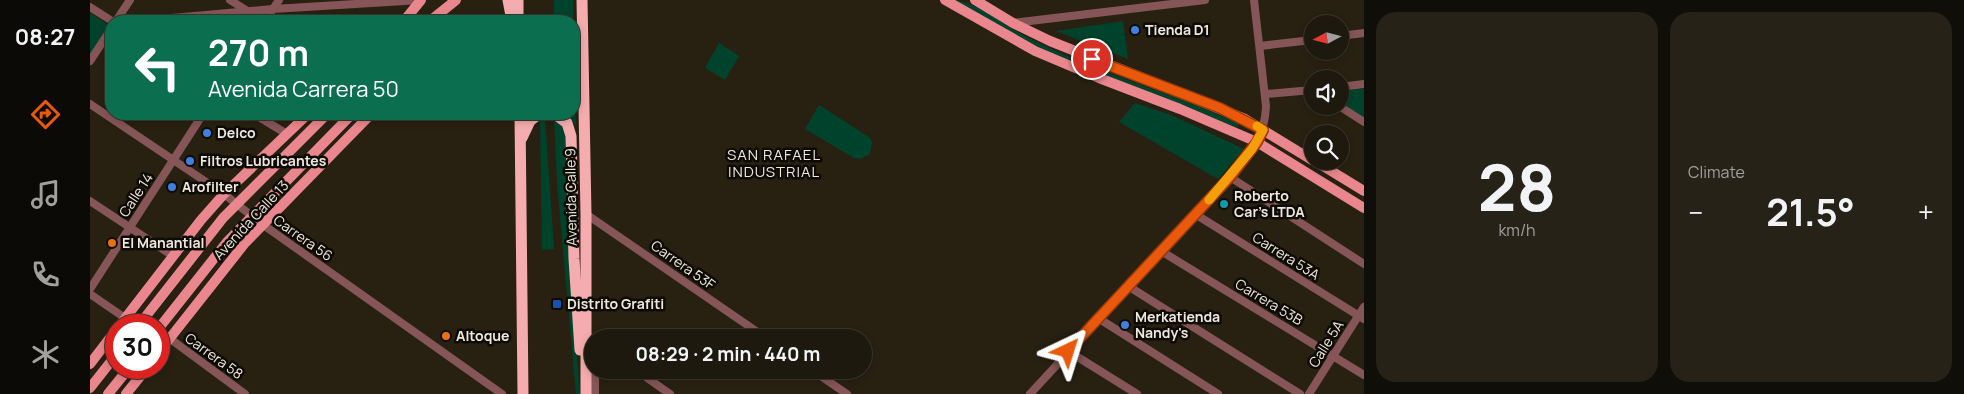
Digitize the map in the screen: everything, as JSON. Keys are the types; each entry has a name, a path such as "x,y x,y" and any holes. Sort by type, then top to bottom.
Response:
{"highway":[{"path":"508,0 511,15"},
{"path":"518,0 518,15"},
{"name":"Avenida Calle 9","path":"582,0 590,329"},
{"path":"520,120 523,394"},
{"path":"521,140 531,120"},
{"path":"563,120 567,123 570,136 576,312 586,394"},
{"name":"Avenida Calle 9","path":"586,394 587,379"}],"main road":[{"path":"409,15 421,0"},
{"path":"437,15 456,0"},
{"path":"445,15 456,0"},
{"path":"945,0 1035,51 1099,78 1180,108 1257,142 1364,208"},
{"path":"975,0 1013,23 1087,57 1220,108 1304,154"},
{"path":"129,314 173,256 224,194 302,120"},
{"name":"Avenida Calle 13","path":"148,314 236,204 321,120"},
{"name":"Avenida Calle 13","path":"170,314 218,252 346,120"},
{"name":"Avenida Calle 13","path":"170,333 262,224 365,120"},
{"path":"296,171 322,164"},
{"path":"1330,170 1364,191"},
{"path":"90,364 105,344"},
{"path":"90,388 105,369"},
{"path":"108,394 120,379"},
{"path":"126,394 138,379"}],"street":[{"path":"120,15 130,0"},
{"path":"230,0 253,15"},
{"path":"268,15 279,0"},
{"path":"211,15 377,1 421,0"},
{"path":"1013,23 1159,3 1205,0"},
{"path":"1033,393 1098,318 1230,177 1257,142 1266,123 1266,94 1254,0"},
{"path":"90,7 105,17"},
{"path":"1349,35 1364,33"},
{"path":"90,61 105,38"},
{"path":"1260,46 1304,41"},
{"path":"1349,85 1364,84"},
{"path":"1266,94 1304,91"},
{"name":"Carrera 56","path":"90,104 105,114"},
{"path":"1349,112 1364,122"},
{"name":"Carrera 56","path":"114,120 224,194 262,224 502,394"},
{"name":"Calle 14","path":"90,289 200,120"},
{"path":"264,120 287,134"},
{"path":"1230,177 1364,264"},
{"path":"90,202 173,256"},
{"name":"Carrera 53F","path":"586,214 753,329"},
{"name":"Carrera 53A","path":"1195,214 1361,317"},
{"name":"Carrera 53B","path":"1161,251 1364,375"},
{"path":"1128,286 1300,394"},
{"path":"90,294 120,314"},
{"name":"Calle 5A","path":"1309,394 1333,355 1361,317 1364,307"},
{"path":"1098,318 1218,394"},
{"name":"Carrera 58","path":"170,344 245,394"},
{"path":"1068,351 1137,394"},
{"path":"595,379 595,394"},
{"path":"649,379 670,394"},
{"path":"825,379 847,394"}],"green space":[{"path":"554,0 573,0 574,15 554,15"},
{"path":"951,0 968,3 1016,31 1070,57 1239,124 1237,128 1060,59"},
{"path":"90,13 105,23 105,36 90,58"},
{"path":"1123,21 1128,59 1056,31"},
{"path":"719,43 739,56 725,80 705,68"},
{"path":"1364,89 1364,117 1349,108 1349,90"},
{"path":"1135,103 1171,115 1244,149 1218,179 1119,122"},
{"path":"819,105 869,137 872,142 870,154 860,159 854,158 805,129"},
{"path":"545,120 554,249 542,250 540,121"},
{"path":"554,120 557,120 564,128 566,136 569,247 580,394 576,394 557,183"}],"slow traffic":[{"path":"1209,200 1230,177 1257,142 1263,130 1257,126"}],"place":[{"name":"Tienda D1","path":"1135,30"},
{"name":"Delco","path":"207,133"},
{"name":"Filtros Lubricantes","path":"190,161"},
{"name":"Arofilter","path":"172,187"},
{"name":"Roberto Car's LTDA","path":"1224,204"},
{"name":"El Manantial","path":"112,243"},
{"name":"Distrito Grafiti","path":"557,304"},
{"name":"Merkatienda Nandy's","path":"1125,325"},
{"name":"Altoque","path":"446,336"}],"district":[{"name":"SAN RAFAEL INDUSTRIAL","path":"774,164"}],"route":[{"path":"1068,351 1230,177 1257,142 1263,130 1245,119 1220,108 1092,59"}]}
